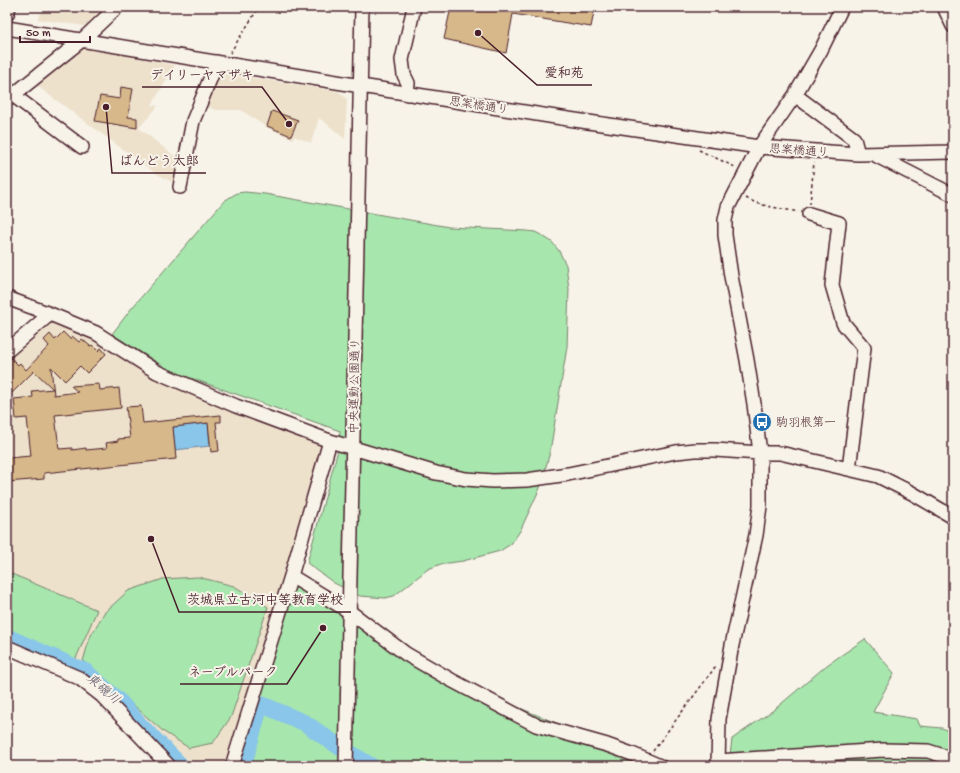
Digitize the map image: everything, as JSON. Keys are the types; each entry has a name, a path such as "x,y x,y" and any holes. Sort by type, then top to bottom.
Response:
{"street":[{"path":"7,14 9,7"},
{"path":"82,147 10,97 82,40 116,7"},
{"name":"中央運動公園通り","path":"346,766 362,7"},
{"path":"407,94 408,82 404,75 402,60 414,7"},
{"path":"842,7 821,50 795,95 759,147 728,207 725,220 725,235 731,276 747,360 760,453 760,506 757,528 733,638 720,712 718,763 882,750 928,751 953,759"},
{"path":"944,7 953,26"},
{"name":"思案橋通り","path":"7,28 407,94 759,147 858,154 953,152"},
{"path":"180,187 192,121 220,63"},
{"path":"795,95 854,139 858,154"},
{"path":"871,154 953,195"},
{"path":"809,214 839,223 832,285 843,323 864,348 849,469"},
{"path":"7,298 96,333 157,372 236,406 330,441 436,473 466,479 493,482 527,480 568,474 676,452 695,450 780,453 878,476 912,493 953,517"},
{"path":"7,351 50,314"},
{"path":"232,766 291,576 330,441"},
{"path":"291,576 350,612 406,654 451,680 536,725 606,745 660,766"},
{"path":"7,647 79,678 102,696 169,766"}],"path":[{"path":"220,63 259,7"},
{"path":"688,137 694,148 746,172"},
{"path":"735,193 751,201 809,214 815,152"},
{"path":"646,760 717,664"}],"shaded area":[{"path":"45,7 105,7 85,26 37,19"},
{"path":"81,46 175,65 152,105 158,106 139,128 182,162 176,184 155,173 33,83"},
{"path":"221,73 338,91 347,99 345,139 319,118 311,143 294,136 293,139 266,127 241,110 216,110 203,105"},
{"path":"47,323 54,323 91,336 324,443 229,766 184,766 143,725 120,698 87,670 7,635 7,358"}],"green space":[{"path":"245,192 265,194 449,227 535,232 552,242 559,251 566,265 569,289 567,347 550,452 540,488 520,531 511,544 500,551 463,561 441,564 428,569 394,596 385,598 360,596 334,583 307,563 338,450 340,431 171,371 112,334 131,309 224,201 237,193"},
{"path":"7,572 97,610 74,663 7,634"},
{"path":"291,576 451,680 662,766 232,766"},
{"path":"198,577 234,586 268,607 231,717 213,743 189,748 164,732 83,661 90,637 104,613 128,591 163,579"},
{"path":"865,639 894,673 873,712 917,719 920,726 942,728 949,731 953,738 953,766 718,766 730,755 732,739 775,709 827,665"}],"water":[{"path":"208,423 210,446 175,450 173,427"}],"building":[{"path":"451,7 595,7 591,27 513,14 506,53 444,39"},
{"path":"121,87 133,89 128,117 137,118 137,128 95,121 100,96 120,99"},
{"path":"272,111 298,120 291,136 267,126"},
{"path":"63,332 70,339 72,336 79,342 82,339 98,351 101,348 106,354 87,373 80,366 65,381 51,367 54,395 78,392 71,386 99,384 100,390 119,388 121,408 55,415 59,449 72,448 72,450 86,448 86,450 107,448 106,443 118,441 118,439 130,438 126,407 141,406 143,423 221,415 221,422 216,422 219,451 211,452 208,423 173,427 176,459 44,473 44,479 7,482 7,458 31,456 27,418 16,419 14,399 33,397 32,391 53,389 34,371 7,398 7,359 11,358 18,365 20,363 26,370 49,346 44,340 50,334 55,340"}],"waterway":[{"name":"東磯川","path":"7,637 86,672 120,702 139,724 181,766"},
{"name":"東磯川","path":"243,766 260,706 263,705 305,723 371,766"}],"place":[{"name":"愛和苑","path":"478,33"},
{"name":"ばんどう太郎","path":"106,107"},
{"name":"デイリーヤマザキ","path":"289,124"},
{"name":"駒羽根第一","path":"762,422"},
{"name":"茨城県立古河中等教育学校","path":"151,539"},
{"name":"ネーブルパーク","path":"323,628"}]}
